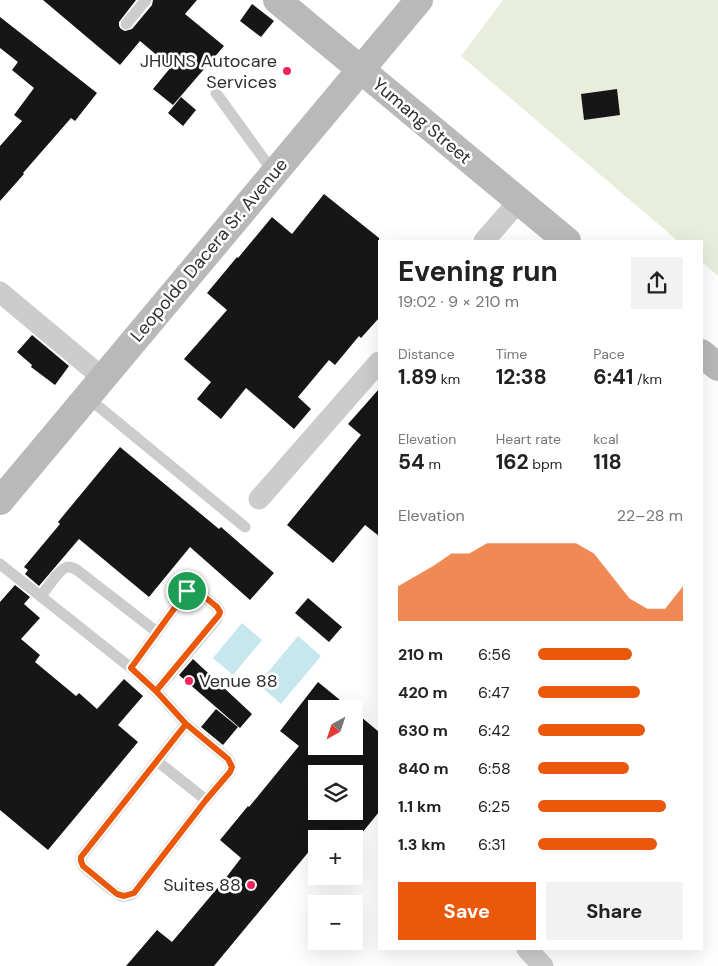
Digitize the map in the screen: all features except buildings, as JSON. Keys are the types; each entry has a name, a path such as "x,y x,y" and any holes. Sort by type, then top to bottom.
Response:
{"main road":[{"name":"Yumang Street","path":"286,3 360,69 566,240"},
{"name":"Leopoldo Dacera Sr. Avenue","path":"0,501 360,69 411,3"},
{"path":"703,355 718,367"}],"street":[{"path":"485,240 519,201"},
{"path":"0,292 95,388"},
{"path":"259,500 378,363"},
{"path":"528,950 543,966"}],"lane":[{"path":"126,24 146,0"},
{"path":"216,93 274,172"},
{"path":"95,388 245,527"},
{"path":"0,564 131,668 156,691 186,724 228,759 232,767 134,893 124,896 117,894 83,866 81,857 186,724"},
{"path":"41,596 61,570 66,566 70,567 77,570 157,632"},
{"path":"131,668 187,591 195,589 217,607 220,612 216,620 156,691"},
{"path":"158,761 206,800"}],"green space":[{"path":"503,0 718,0 718,276 703,263 703,240 677,240 461,56"}],"water":[{"path":"242,623 262,640 233,675 213,658"},
{"path":"298,636 321,656 281,704 258,684"}],"place":[{"name":"JHUNS Autocare Services","path":"287,71"},
{"name":"Venue 88","path":"189,681"},
{"name":"Suites 88","path":"251,885"}],"route":[{"path":"187,591 131,668 156,691 186,724 81,857 83,866 117,894 124,896 130,896 134,893 232,767 228,759 186,724 156,691 216,620 220,612 217,607 195,589 187,591"}]}
